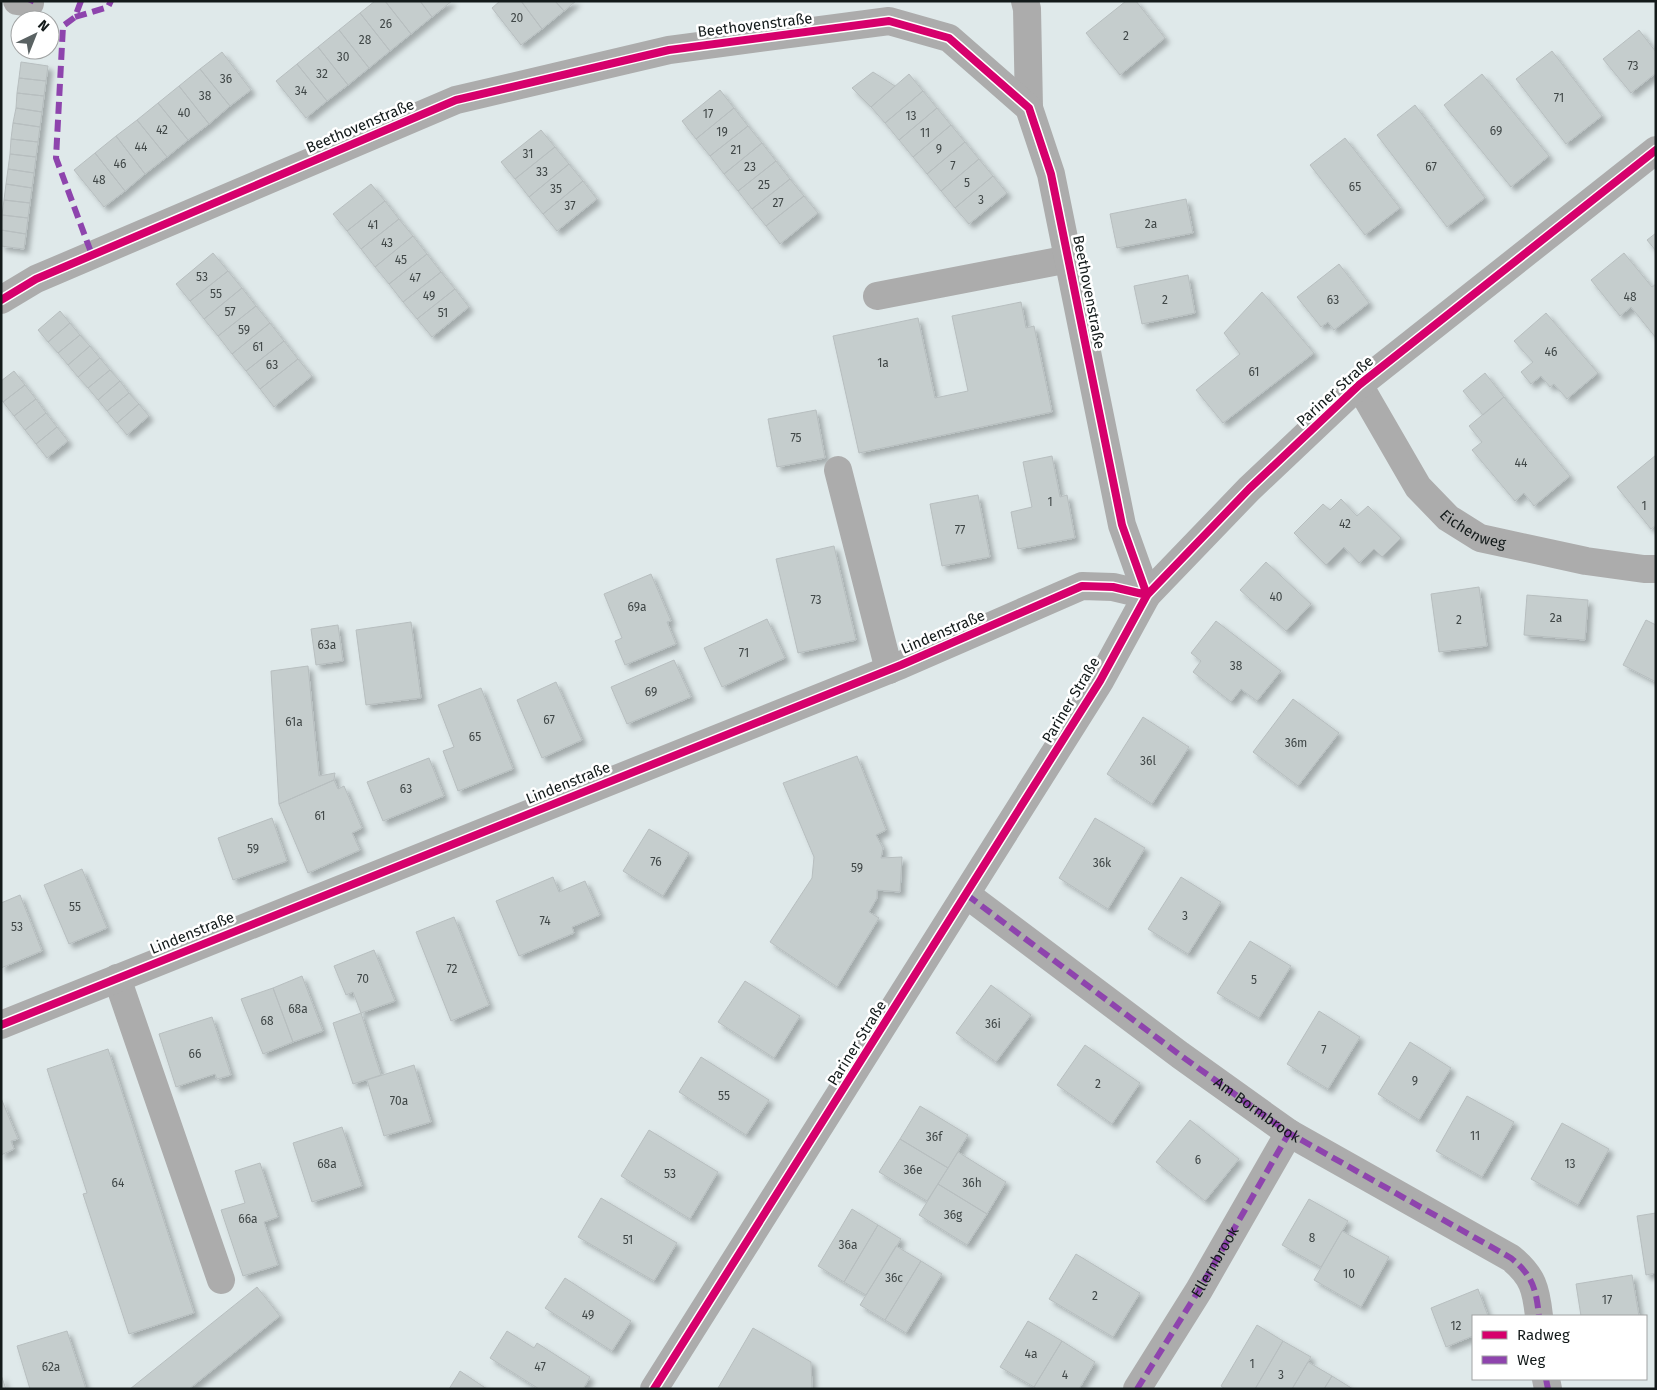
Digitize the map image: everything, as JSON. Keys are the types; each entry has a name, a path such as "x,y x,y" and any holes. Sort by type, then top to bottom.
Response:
{"street":[{"path":"1028,4 1029,108"},
{"name":"Beethovenstraße","path":"1,300 36,279 456,100 669,50 889,22 949,38 1029,108 1051,174 1122,525 1147,595"},
{"name":"Pariner Straße","path":"654,1389 1100,681 1147,595 1249,489 1359,385 1656,150"},
{"path":"877,296 1069,260"},
{"name":"Eichenweg","path":"1359,385 1418,487 1448,518 1480,538 1586,561 1656,569"},
{"path":"838,470 890,670"},
{"name":"Lindenstraße","path":"1,1025 890,670 1082,586 1113,587 1147,595"},
{"name":"Am Bormbrook","path":"966,895 1289,1134 1511,1258 1524,1268 1536,1291 1539,1315"},
{"path":"117,978 221,1280"},
{"name":"Ellernbrook","path":"1137,1389 1199,1290 1289,1134"}],"building":[{"path":"375,1 385,1 411,34 390,51 360,13"},
{"path":"385,1 420,1 432,17 411,34"},
{"path":"420,1 452,1 432,17"},
{"path":"500,1 521,1 542,29 521,45 492,8"},
{"path":"521,1 555,1 564,11 542,29"},
{"path":"555,1 576,1 564,11"},
{"path":"1126,1 1136,1 1165,38 1120,75 1086,33"},
{"path":"360,13 390,51 369,68 339,30"},
{"path":"339,30 369,68 348,85 318,47"},
{"path":"1639,30 1656,52 1656,73 1631,93 1603,59"},
{"path":"318,47 348,85 327,101 297,64"},
{"path":"1552,51 1602,116 1566,144 1516,79"},
{"path":"222,52 251,90 230,106 200,69"},
{"path":"21,62 48,66 46,81 19,78"},
{"path":"297,64 327,101 306,118 276,81"},
{"path":"200,69 230,106 209,124 179,86"},
{"path":"873,72 895,86 871,107 852,88"},
{"path":"909,74 923,91 885,123 871,107"},
{"path":"1482,74 1549,156 1511,187 1444,105"},
{"path":"19,78 46,81 44,96 17,93"},
{"path":"179,86 209,124 188,140 158,103"},
{"path":"720,90 734,108 696,139 682,121"},
{"path":"923,91 937,108 899,140 885,123"},
{"path":"17,93 44,96 42,112 16,108"},
{"path":"158,103 188,140 167,157 137,120"},
{"path":"1415,105 1485,198 1447,227 1377,135"},
{"path":"16,108 42,112 40,127 13,123"},
{"path":"734,108 748,126 710,156 696,139"},
{"path":"937,108 951,125 913,157 899,140"},
{"path":"137,120 167,157 145,174 116,136"},
{"path":"13,123 40,127 38,142 11,139"},
{"path":"951,125 965,142 927,174 913,157"},
{"path":"748,126 762,143 724,174 710,156"},
{"path":"541,130 555,147 515,179 501,162"},
{"path":"116,136 145,174 125,191 95,153"},
{"path":"1345,138 1400,208 1365,235 1310,165"},
{"path":"11,139 38,142 36,157 10,154"},
{"path":"965,142 979,159 941,191 927,174"},
{"path":"762,143 776,161 738,191 724,174"},
{"path":"555,147 569,164 529,197 515,179"},
{"path":"95,153 125,191 104,207 74,170"},
{"path":"10,154 36,157 34,173 8,169"},
{"path":"979,159 993,176 955,208 941,191"},
{"path":"776,161 790,179 752,209 738,191"},
{"path":"569,164 583,181 543,214 529,197"},
{"path":"8,169 34,173 32,188 6,184"},
{"path":"993,176 1007,193 969,224 955,208"},
{"path":"790,179 804,196 766,226 752,209"},
{"path":"583,181 597,199 557,231 543,214"},
{"path":"6,184 32,188 30,203 4,200"},
{"path":"371,184 385,201 347,231 333,214"},
{"path":"804,196 818,213 780,244 766,226"},
{"path":"1186,199 1193,233 1117,248 1110,214"},
{"path":"4,200 30,203 28,218 2,215"},
{"path":"385,201 399,219 361,249 347,231"},
{"path":"2,215 28,218 26,234 1,230"},
{"path":"399,219 413,236 375,267 361,249"},
{"path":"1,230 26,234 24,249 1,246"},
{"path":"1656,233 1656,251 1647,240"},
{"path":"413,236 427,254 389,284 375,267"},
{"path":"213,253 228,271 190,301 176,284"},
{"path":"1624,253 1652,287 1656,284 1656,338 1631,307 1620,316 1591,280"},
{"path":"427,254 441,272 403,302 389,284"},
{"path":"1339,264 1369,303 1334,330 1328,322 1321,327 1297,297"},
{"path":"228,271 242,288 204,319 190,301"},
{"path":"441,272 455,289 417,319 403,302"},
{"path":"1188,275 1195,313 1142,324 1134,286"},
{"path":"242,288 256,306 218,336 204,319"},
{"path":"455,289 469,307 432,337 417,319"},
{"path":"1262,292 1314,353 1223,423 1196,390 1240,354 1224,333"},
{"path":"1021,302 1026,328 1034,326 1052,412 859,453 833,336 918,318 935,398 968,391 952,316"},
{"path":"256,306 270,323 232,354 218,336"},
{"path":"60,311 70,323 48,342 38,330"},
{"path":"1546,313 1598,373 1567,399 1554,384 1550,387 1541,376 1531,384 1521,372 1533,362 1514,341"},
{"path":"70,323 80,335 58,353 48,342"},
{"path":"270,323 284,341 246,371 232,354"},
{"path":"80,335 90,346 68,365 58,353"},
{"path":"284,341 298,359 260,389 246,371"},
{"path":"90,346 100,358 78,377 68,365"},
{"path":"100,358 110,370 88,388 78,377"},
{"path":"298,359 312,376 274,407 260,389"},
{"path":"110,370 120,381 98,400 88,388"},
{"path":"14,371 25,385 3,402 1,399 1,381"},
{"path":"1485,373 1504,397 1483,415 1463,391"},
{"path":"120,381 129,393 107,411 98,400"},
{"path":"25,385 36,399 14,416 3,402"},
{"path":"129,393 139,404 117,423 107,411"},
{"path":"1504,397 1570,476 1534,506 1524,493 1515,501 1472,450 1482,442 1469,426"},
{"path":"36,399 46,413 25,430 14,416"},
{"path":"139,404 149,416 127,435 117,423"},
{"path":"816,410 825,458 777,467 768,419"},
{"path":"46,413 57,427 36,444 25,430"},
{"path":"57,427 68,441 47,458 36,444"},
{"path":"1656,455 1656,525 1651,529 1617,487"},
{"path":"1052,456 1060,497 1067,495 1075,538 1018,549 1011,512 1032,507 1023,462"},
{"path":"978,495 990,557 942,566 930,504"},
{"path":"1341,499 1357,516 1368,506 1401,538 1382,557 1374,549 1359,563 1344,547 1326,565 1294,533 1323,504 1330,510"},
{"path":"834,546 856,640 798,653 776,559"},
{"path":"1266,562 1311,604 1286,631 1240,590"},
{"path":"651,574 671,621 667,622 676,644 625,665 615,641 622,638 604,594"},
{"path":"1479,587 1487,646 1439,652 1431,594"},
{"path":"1527,595 1588,600 1585,640 1524,635"},
{"path":"767,619 785,658 722,687 704,648"},
{"path":"1646,620 1656,625 1656,682 1623,665"},
{"path":"1216,621 1281,671 1257,701 1241,689 1231,702 1193,672 1201,661 1191,653"},
{"path":"411,622 421,698 366,705 356,630"},
{"path":"338,625 343,661 316,665 311,629"},
{"path":"674,660 691,697 627,724 611,687"},
{"path":"308,666 319,776 335,773 334,780 279,804 271,671"},
{"path":"556,682 582,740 542,758 517,700"},
{"path":"481,688 513,769 458,791 443,751 454,747 438,705"},
{"path":"1293,699 1339,733 1298,786 1253,752"},
{"path":"1143,717 1189,747 1152,804 1107,774"},
{"path":"857,756 886,830 876,835 883,848 881,858 902,857 900,892 877,890 877,898 869,912 879,918 837,987 770,942 812,878 814,857 783,783"},
{"path":"429,758 444,796 383,821 367,782"},
{"path":"334,780 338,789 344,786 362,828 352,833 360,850 308,873 279,804"},
{"path":"272,818 287,861 233,880 218,838"},
{"path":"1095,818 1145,848 1108,909 1059,878"},
{"path":"649,829 689,853 663,896 623,871"},
{"path":"82,869 107,928 69,944 44,885"},
{"path":"553,877 559,892 585,881 600,915 572,927 574,933 519,956 496,901"},
{"path":"1181,877 1221,902 1188,954 1148,929"},
{"path":"20,895 42,951 1,968 1,903"},
{"path":"454,917 489,1005 451,1021 416,932"},
{"path":"1250,941 1291,966 1259,1018 1217,993"},
{"path":"374,950 395,1001 361,1013 353,992 346,995 334,966"},
{"path":"302,976 323,1031 293,1042 273,988"},
{"path":"745,981 800,1016 774,1058 718,1022"},
{"path":"991,985 1031,1015 996,1062 956,1033"},
{"path":"273,988 293,1042 263,1054 241,999"},
{"path":"1319,1011 1360,1037 1328,1089 1287,1064"},
{"path":"361,1013 381,1075 353,1084 333,1023"},
{"path":"212,1017 231,1075 217,1079 215,1074 176,1087 159,1034"},
{"path":"1410,1042 1451,1068 1419,1120 1378,1094"},
{"path":"1085,1045 1140,1083 1112,1124 1057,1085"},
{"path":"108,1049 194,1313 129,1334 83,1194 87,1193 47,1069"},
{"path":"701,1057 769,1100 746,1135 679,1092"},
{"path":"414,1065 431,1122 384,1136 367,1080"},
{"path":"1467,1096 1514,1122 1482,1177 1436,1151"},
{"path":"1,1098 18,1139 11,1141 14,1149 1,1155"},
{"path":"920,1106 968,1135 948,1168 900,1139"},
{"path":"1190,1120 1239,1159 1205,1201 1156,1162"},
{"path":"1562,1123 1609,1149 1578,1205 1531,1179"},
{"path":"342,1127 362,1186 312,1202 293,1143"},
{"path":"649,1130 718,1172 690,1219 621,1176"},
{"path":"900,1139 948,1168 927,1201 879,1172"},
{"path":"958,1152 1006,1182 987,1214 938,1184"},
{"path":"260,1163 278,1217 264,1222 278,1265 243,1276 221,1210 245,1203 235,1171"},
{"path":"938,1184 987,1214 967,1245 919,1215"},
{"path":"601,1198 677,1243 654,1281 578,1237"},
{"path":"1309,1199 1348,1221 1321,1267 1282,1245"},
{"path":"852,1209 878,1225 844,1282 818,1266"},
{"path":"1656,1213 1656,1273 1646,1275 1637,1216"},
{"path":"878,1225 901,1239 866,1295 844,1282"},
{"path":"1342,1231 1389,1257 1361,1307 1314,1280"},
{"path":"896,1246 921,1261 885,1320 860,1305"},
{"path":"1076,1254 1140,1293 1113,1337 1049,1299"},
{"path":"921,1261 942,1274 906,1333 885,1320"},
{"path":"1632,1275 1639,1315 1581,1315 1576,1284"},
{"path":"565,1278 631,1321 612,1351 545,1308"},
{"path":"257,1287 280,1316 189,1389 130,1389"},
{"path":"1478,1289 1488,1315 1472,1315 1472,1336 1446,1347 1431,1308"},
{"path":"1028,1321 1062,1341 1034,1387 1000,1367"},
{"path":"1257,1325 1283,1341 1255,1389 1225,1389 1221,1386"},
{"path":"753,1328 811,1362 812,1389 718,1388"},
{"path":"67,1331 86,1389 30,1389 17,1346"},
{"path":"507,1331 534,1348 537,1343 590,1377 583,1389 539,1389 490,1358"},
{"path":"1062,1341 1095,1362 1079,1389 1037,1389 1034,1387"},
{"path":"1283,1341 1311,1357 1292,1389 1255,1389"},
{"path":"1308,1362 1332,1376 1324,1389 1292,1389"},
{"path":"460,1371 487,1389 449,1389"},
{"path":"1,1375 6,1389 1,1389"},
{"path":"1332,1376 1353,1389 1324,1389"}],"marked path":[{"path":"81,1 75,17 63,26 56,158 92,255"},
{"path":"75,17 108,7 111,1"},
{"path":"967,895 1180,1055 1289,1133 1511,1258 1529,1277 1535,1291 1539,1315"},
{"path":"1137,1389 1199,1290 1289,1133"},
{"path":"1546,1380 1548,1389"}],"cycle path":[{"path":"1,300 36,279 456,100 669,50 889,21 949,38 1029,108 1051,174 1122,525 1147,595"},
{"path":"654,1389 1100,681 1147,595 1249,489 1359,385 1656,150"},
{"path":"1,1025 901,665 1082,586 1113,587 1147,595"}]}
